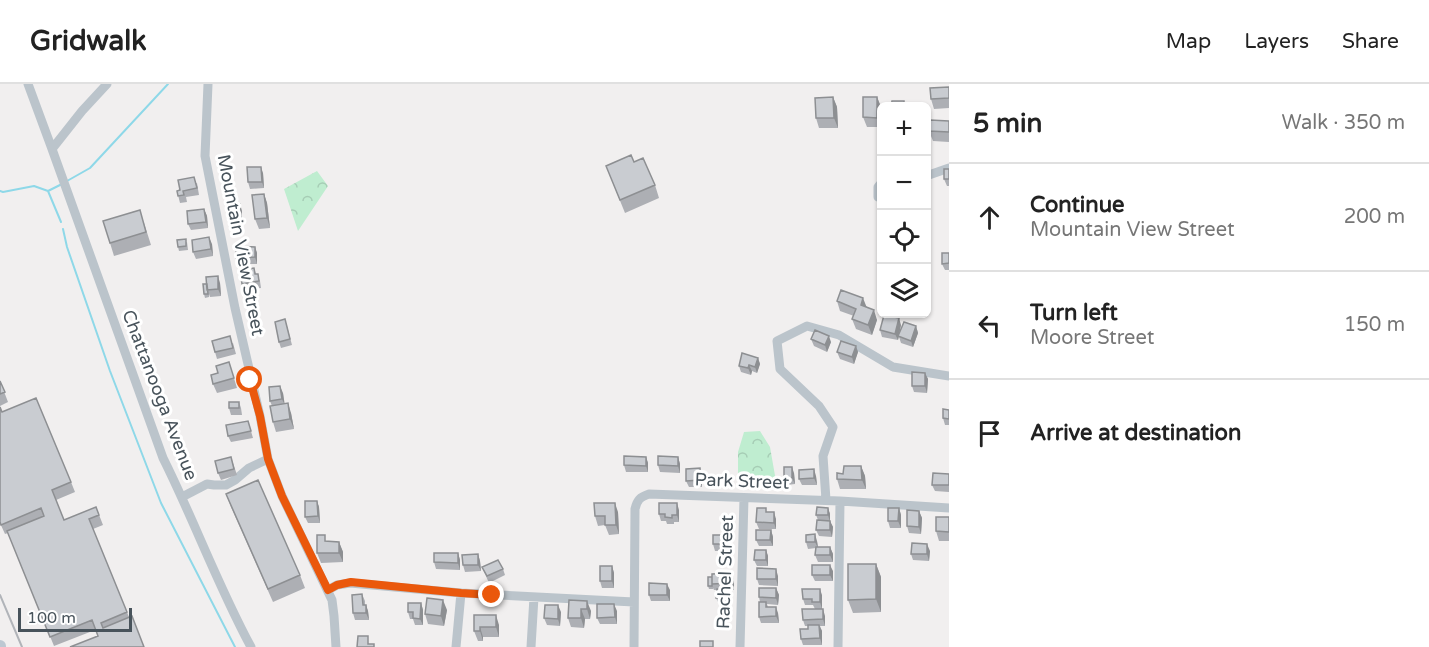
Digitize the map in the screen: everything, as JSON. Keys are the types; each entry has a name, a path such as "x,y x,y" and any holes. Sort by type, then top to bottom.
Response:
{"street":[{"path":"28,84 52,149"},
{"path":"52,149 107,84"},
{"name":"Mountain View Street","path":"208,84 205,156 268,459 282,496 332,600 336,647"},
{"name":"Chattanooga Avenue","path":"52,149 163,458 251,647"},
{"path":"931,175 949,168"},
{"path":"826,500 823,456 833,427 819,406 780,369 777,341 807,326 839,335 893,367 949,376"},
{"path":"182,496 207,484 226,485 236,480 249,468 268,459"},
{"name":"Park Street","path":"634,602 635,509 637,500 649,494 826,500 949,508"},
{"name":"Rachel Street","path":"740,647 744,498"},
{"path":"838,647 840,501"},
{"path":"328,590 351,582 461,593 634,602 634,647"},
{"path":"456,647 461,593"},
{"path":"531,647 534,597"}],"green space":[{"path":"317,171 328,186 298,231 284,189"},
{"path":"760,431 770,447 777,487 738,487 738,452 744,432"}],"building":[{"path":"949,87 949,98 931,99 930,88"},
{"path":"833,97 834,118 816,118 815,98"},
{"path":"863,97 877,97 877,118 863,117"},
{"path":"931,120 949,121 949,132 931,131"},
{"path":"631,155 634,162 643,158 655,185 620,200 606,166"},
{"path":"247,167 261,167 262,182 248,182"},
{"path":"944,169 949,169 949,179 944,179"},
{"path":"194,177 197,188 183,191 184,195 178,196 177,191 180,190 178,180"},
{"path":"264,194 267,218 255,219 252,195"},
{"path":"227,199 233,199 233,204 240,204 239,219 228,219"},
{"path":"204,209 206,222 188,224 187,211"},
{"path":"140,210 146,232 110,243 103,221"},
{"path":"209,237 211,249 193,252 192,240"},
{"path":"186,239 186,246 178,247 177,240"},
{"path":"236,246 255,247 255,257 236,258"},
{"path":"942,253 949,253 949,263 942,264"},
{"path":"254,268 259,281 242,284 240,270"},
{"path":"218,276 218,289 207,290 206,277"},
{"path":"203,284 207,284 208,294 204,294"},
{"path":"841,290 863,298 861,305 874,310 868,325 852,319 856,309 837,301"},
{"path":"883,318 899,318 895,334 880,330"},
{"path":"285,319 290,339 279,342 275,322"},
{"path":"904,322 916,326 911,341 898,336"},
{"path":"815,330 829,336 825,345 811,339"},
{"path":"230,336 233,348 215,352 212,341"},
{"path":"841,341 856,346 852,357 837,352"},
{"path":"742,353 758,358 755,367 739,366"},
{"path":"229,362 234,378 213,384 211,375 218,373 216,366"},
{"path":"912,372 925,373 925,386 912,386"},
{"path":"0,381 5,392 0,394"},
{"path":"280,386 282,399 270,401 269,387"},
{"path":"36,398 71,482 52,490 64,520 96,507 99,515 89,519 127,612 101,623 103,628 132,616 144,647 70,647 98,636 92,620 50,637 7,531 44,516 41,508 1,525 0,407 2,412"},
{"path":"229,402 239,402 239,408 229,408"},
{"path":"288,403 290,419 273,422 270,406"},
{"path":"943,409 949,410 949,419 943,418"},
{"path":"248,421 251,431 228,436 226,425"},
{"path":"624,456 646,457 646,466 624,465"},
{"path":"658,456 678,457 678,466 658,465"},
{"path":"231,457 234,469 218,473 215,461"},
{"path":"844,466 861,466 862,480 837,479 837,473 843,474"},
{"path":"784,467 792,467 792,478 784,478"},
{"path":"700,468 700,480 686,481 686,469"},
{"path":"814,469 814,478 799,479 799,470"},
{"path":"933,473 949,474 949,485 932,485"},
{"path":"258,480 300,575 268,589 226,494"},
{"path":"305,501 317,501 318,516 305,517"},
{"path":"594,503 615,503 616,525 605,525 605,516 595,516"},
{"path":"659,503 677,503 677,515 672,515 672,518 659,514"},
{"path":"817,507 828,508 828,515 816,515"},
{"path":"757,508 766,508 766,512 774,512 774,523 756,522"},
{"path":"888,508 899,508 898,521 888,521"},
{"path":"907,510 919,511 919,527 907,526"},
{"path":"936,517 949,517 949,532 936,531"},
{"path":"817,520 830,521 830,530 816,530"},
{"path":"756,530 771,530 770,540 756,540"},
{"path":"815,534 815,542 806,542 806,535"},
{"path":"317,535 325,535 325,541 339,542 339,553 317,553"},
{"path":"713,535 729,535 729,544 713,544"},
{"path":"912,543 927,544 927,554 911,554"},
{"path":"816,547 830,547 830,555 815,555"},
{"path":"755,550 766,550 766,560 754,560"},
{"path":"434,553 458,553 458,563 434,562"},
{"path":"478,554 478,565 463,565 462,555"},
{"path":"498,560 503,569 487,576 482,567"},
{"path":"848,564 876,564 876,599 848,600"},
{"path":"812,565 830,565 830,575 812,575"},
{"path":"600,566 612,566 612,581 600,581"},
{"path":"757,568 776,569 776,579 757,579"},
{"path":"731,573 732,583 712,584 712,574"},
{"path":"708,577 712,577 712,586 708,586"},
{"path":"649,583 667,584 667,595 649,595"},
{"path":"759,588 776,588 776,598 759,597"},
{"path":"717,589 729,589 728,598 716,598"},
{"path":"802,589 820,589 820,602 803,599"},
{"path":"362,594 366,613 353,613 352,595"},
{"path":"427,598 443,600 441,616 425,614"},
{"path":"569,600 587,601 587,609 581,609 581,618 568,618"},
{"path":"759,602 766,602 766,607 776,607 776,616 759,617"},
{"path":"408,603 421,603 420,619 413,618 413,612 408,612"},
{"path":"597,604 614,604 615,617 597,618"},
{"path":"545,605 558,605 558,619 544,618"},
{"path":"802,609 823,609 823,619 803,620"},
{"path":"474,615 496,615 496,627 480,627 480,631 474,631"},
{"path":"808,625 819,625 820,638 801,639 800,629 808,629"},
{"path":"358,636 368,636 368,644 374,644 374,647 357,647"},
{"path":"700,641 713,641 713,647 700,647"}],"waterway":[{"path":"67,181 90,168 168,84"},
{"path":"0,191 34,186 48,191 62,184"},
{"path":"48,191 61,222"},
{"path":"63,229 67,247 110,371 161,503 235,647"}],"railway":[{"path":"0,595 22,647"}],"route":[{"path":"250,380 268,459 282,496 328,590 351,582 492,595"}]}
